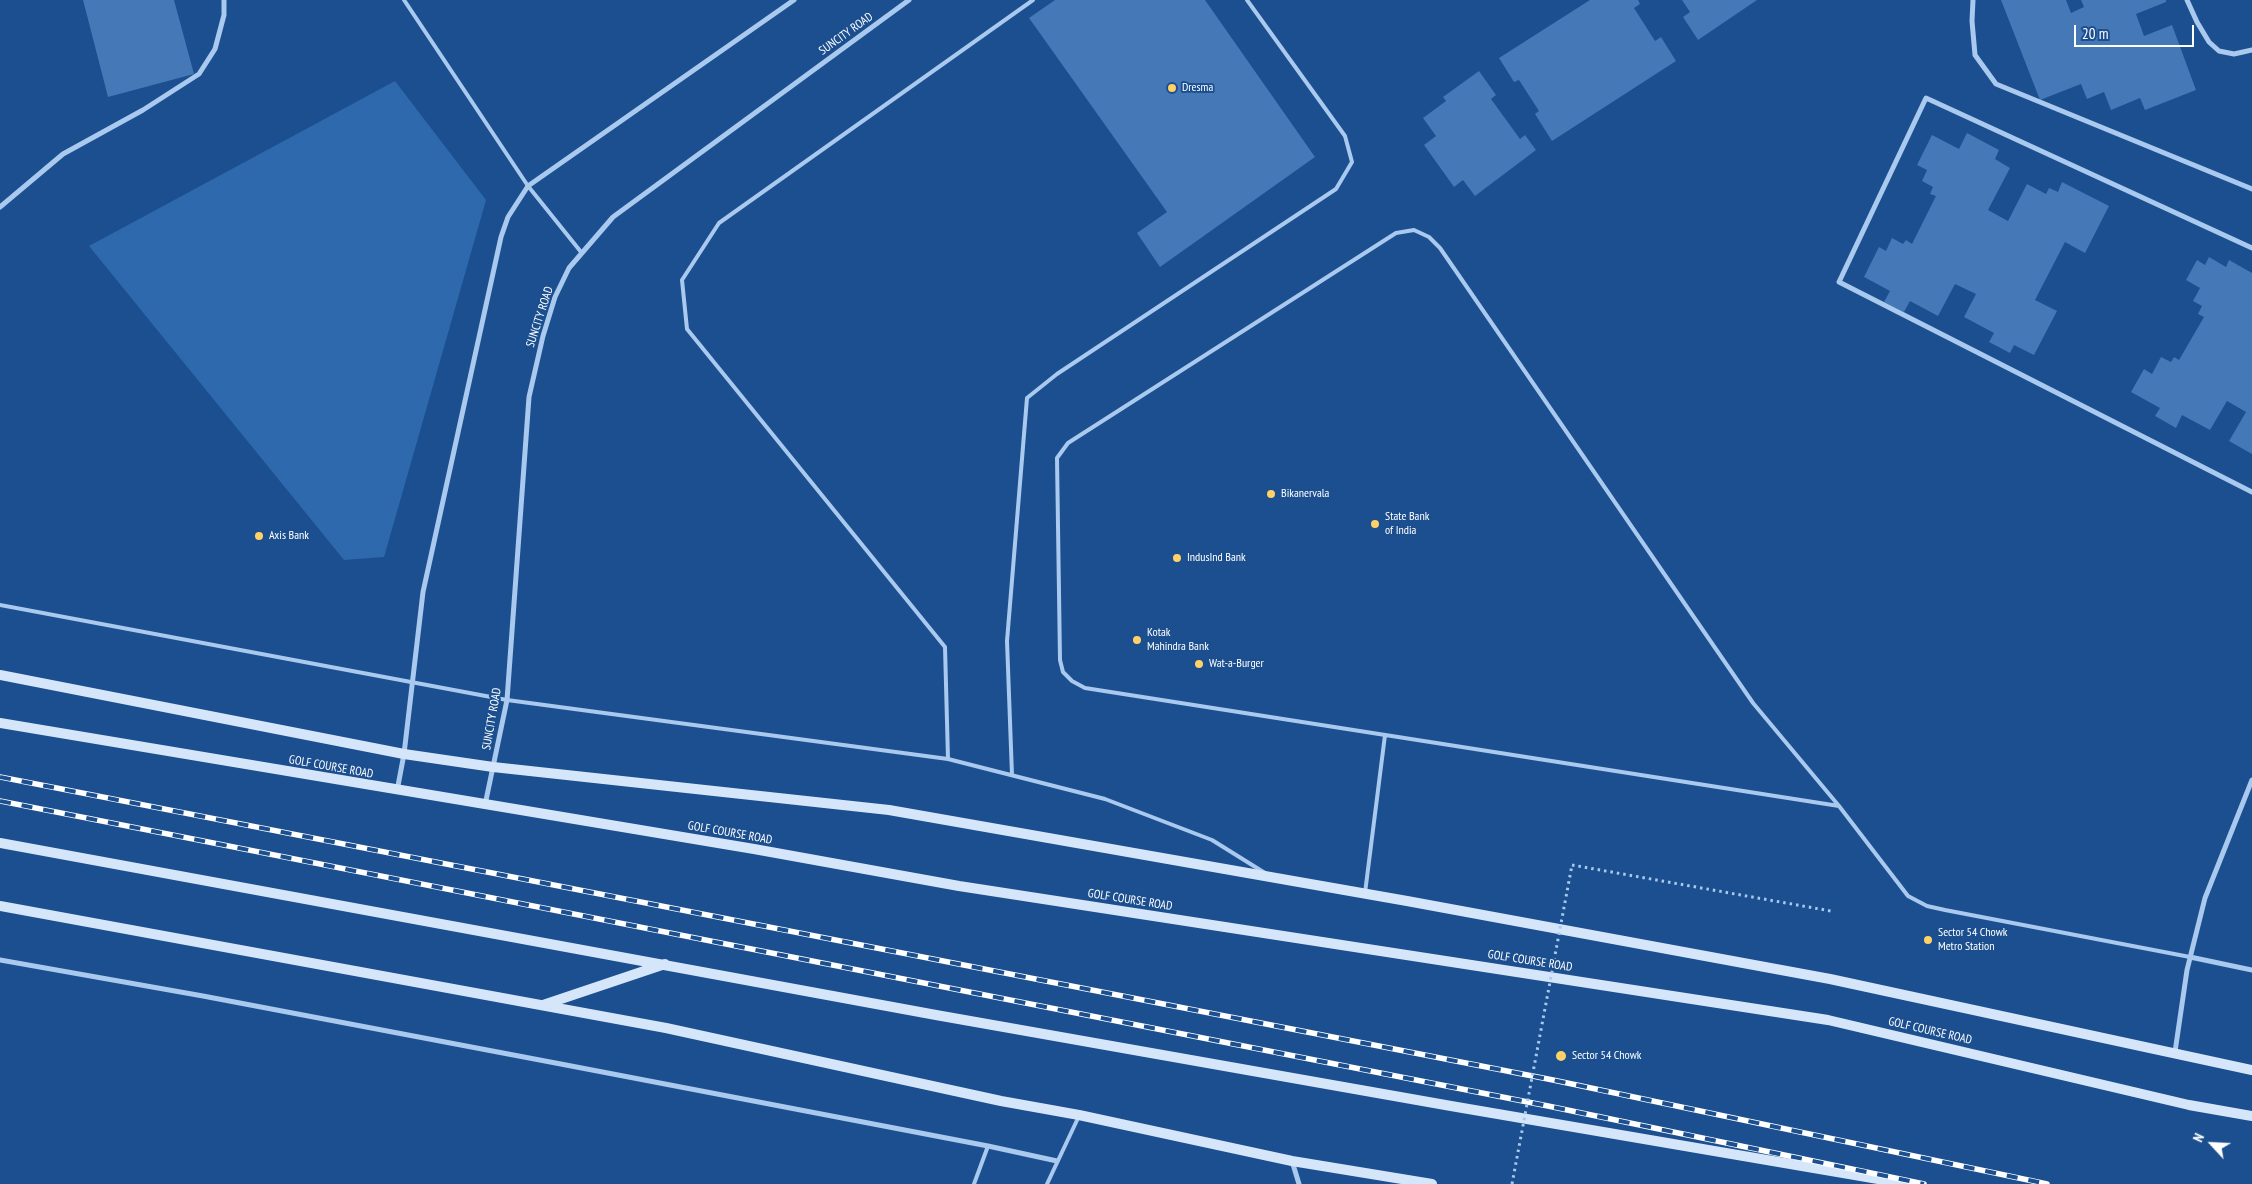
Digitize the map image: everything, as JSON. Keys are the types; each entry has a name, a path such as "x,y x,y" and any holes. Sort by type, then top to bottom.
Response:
{"main road":[{"path":"0,675 404,754 493,767 889,810 1365,893 1830,979 2252,1070"},
{"name":"GOLF COURSE ROAD","path":"0,723 397,791 754,849 959,886 1828,1020 2189,1105 2252,1116"},
{"path":"0,843 936,1015 1442,1105 1907,1184"},
{"path":"0,906 666,1028 1001,1101 1079,1115 1292,1161 1432,1184"},
{"path":"542,1006 666,964"}],"street":[{"path":"0,207 63,154 143,110 199,74 215,50 224,15 224,0"},
{"path":"397,791 404,754 423,592 501,237 508,217 528,186 794,0"},
{"name":"SUNCITY ROAD","path":"485,805 507,700 529,397 542,336 555,297 569,268 613,217 909,0"},
{"path":"1973,0 1972,21 1975,55 1996,84 2252,189"},
{"path":"2187,0 2209,42 2219,51 2234,54 2252,50"},
{"path":"2252,248 1926,98 1840,282 2252,492"},
{"path":"2175,1052 2186,970 2205,898 2252,780"},
{"path":"2190,957 2252,970"},
{"path":"0,960 232,1001 988,1146 1057,1161"},
{"path":"1292,1161 1299,1184"}],"lane":[{"path":"404,0 528,186 581,252"},
{"path":"948,759 945,647 687,329 682,280 719,223 1033,0"},
{"path":"1012,775 1007,641 1027,398 1065,369 1336,189 1352,162 1345,136 1247,0"},
{"path":"1839,806 1085,688 1072,681 1063,672 1060,660 1057,458 1068,443 1396,233 1414,230 1429,237 1440,248 1753,703 1839,806 1908,896 1927,906 2190,957"},
{"path":"0,605 507,700 948,759 1104,799 1212,840 1274,878"},
{"path":"1365,893 1385,735"},
{"path":"1046,1183 1079,1115"},
{"path":"974,1184 988,1146"}],"path":[{"path":"1512,1184 1572,865 1831,911"}],"shaded area":[{"path":"395,81 486,200 384,557 344,560 89,246"}],"building":[{"path":"83,0 174,0 194,74 108,97"},
{"name":"Dresma","path":"1055,0 1205,0 1315,157 1160,267 1137,233 1167,212 1029,18"},
{"path":"1590,0 1638,0 1640,4 1634,8 1655,41 1661,37 1676,61 1552,141 1535,114 1539,111 1519,80 1514,82 1499,58"},
{"path":"1682,0 1757,0 1698,40 1683,17 1690,12"},
{"path":"2001,0 2066,0 2071,13 2084,7 2081,0 2166,0 2166,2 2136,14 2144,36 2172,25 2196,90 2145,110 2140,98 2111,110 2104,92 2087,99 2081,84 2040,100"},
{"path":"1479,71 1496,95 1491,99 1520,139 1525,135 1536,150 1475,196 1463,180 1454,187 1424,145 1436,136 1423,118 1446,101 1443,97"},
{"path":"1967,133 1999,150 1995,159 2010,168 1988,210 2008,221 2027,184 2046,194 2049,188 2058,192 2062,182 2109,206 2085,253 2065,242 2035,300 2057,311 2034,355 2014,345 2010,353 1989,342 1994,333 1964,317 1976,294 1955,284 1938,316 1910,301 1904,312 1884,302 1890,291 1864,277 1879,247 1886,251 1892,238 1903,244 1906,240 1912,244 1936,196 1930,194 1933,187 1922,181 1927,170 1917,165 1932,135 1959,149"},
{"path":"2209,257 2226,267 2229,260 2252,273 2252,454 2229,441 2246,412 2227,401 2210,430 2182,415 2176,428 2155,416 2160,408 2131,392 2144,369 2152,374 2161,357 2171,362 2174,357 2179,360 2204,317 2198,314 2202,306 2193,301 2200,288 2186,280 2197,260 2205,265"}],"railway":[{"path":"0,777 1553,1080 2047,1184"},
{"path":"0,801 1548,1106 1924,1184"}],"place":[{"name":"Dresma","path":"1172,88"},
{"name":"Bikanervala","path":"1271,494"},
{"name":"State Bank of India","path":"1375,524"},
{"name":"Axis Bank","path":"259,536"},
{"name":"IndusInd Bank","path":"1177,558"},
{"name":"Kotak Mahindra Bank","path":"1137,640"},
{"name":"Wat-a-Burger","path":"1199,664"},
{"name":"Sector 54 Chowk Metro Station","path":"1928,940"},
{"name":"Sector 54 Chowk","path":"1561,1056"}]}
